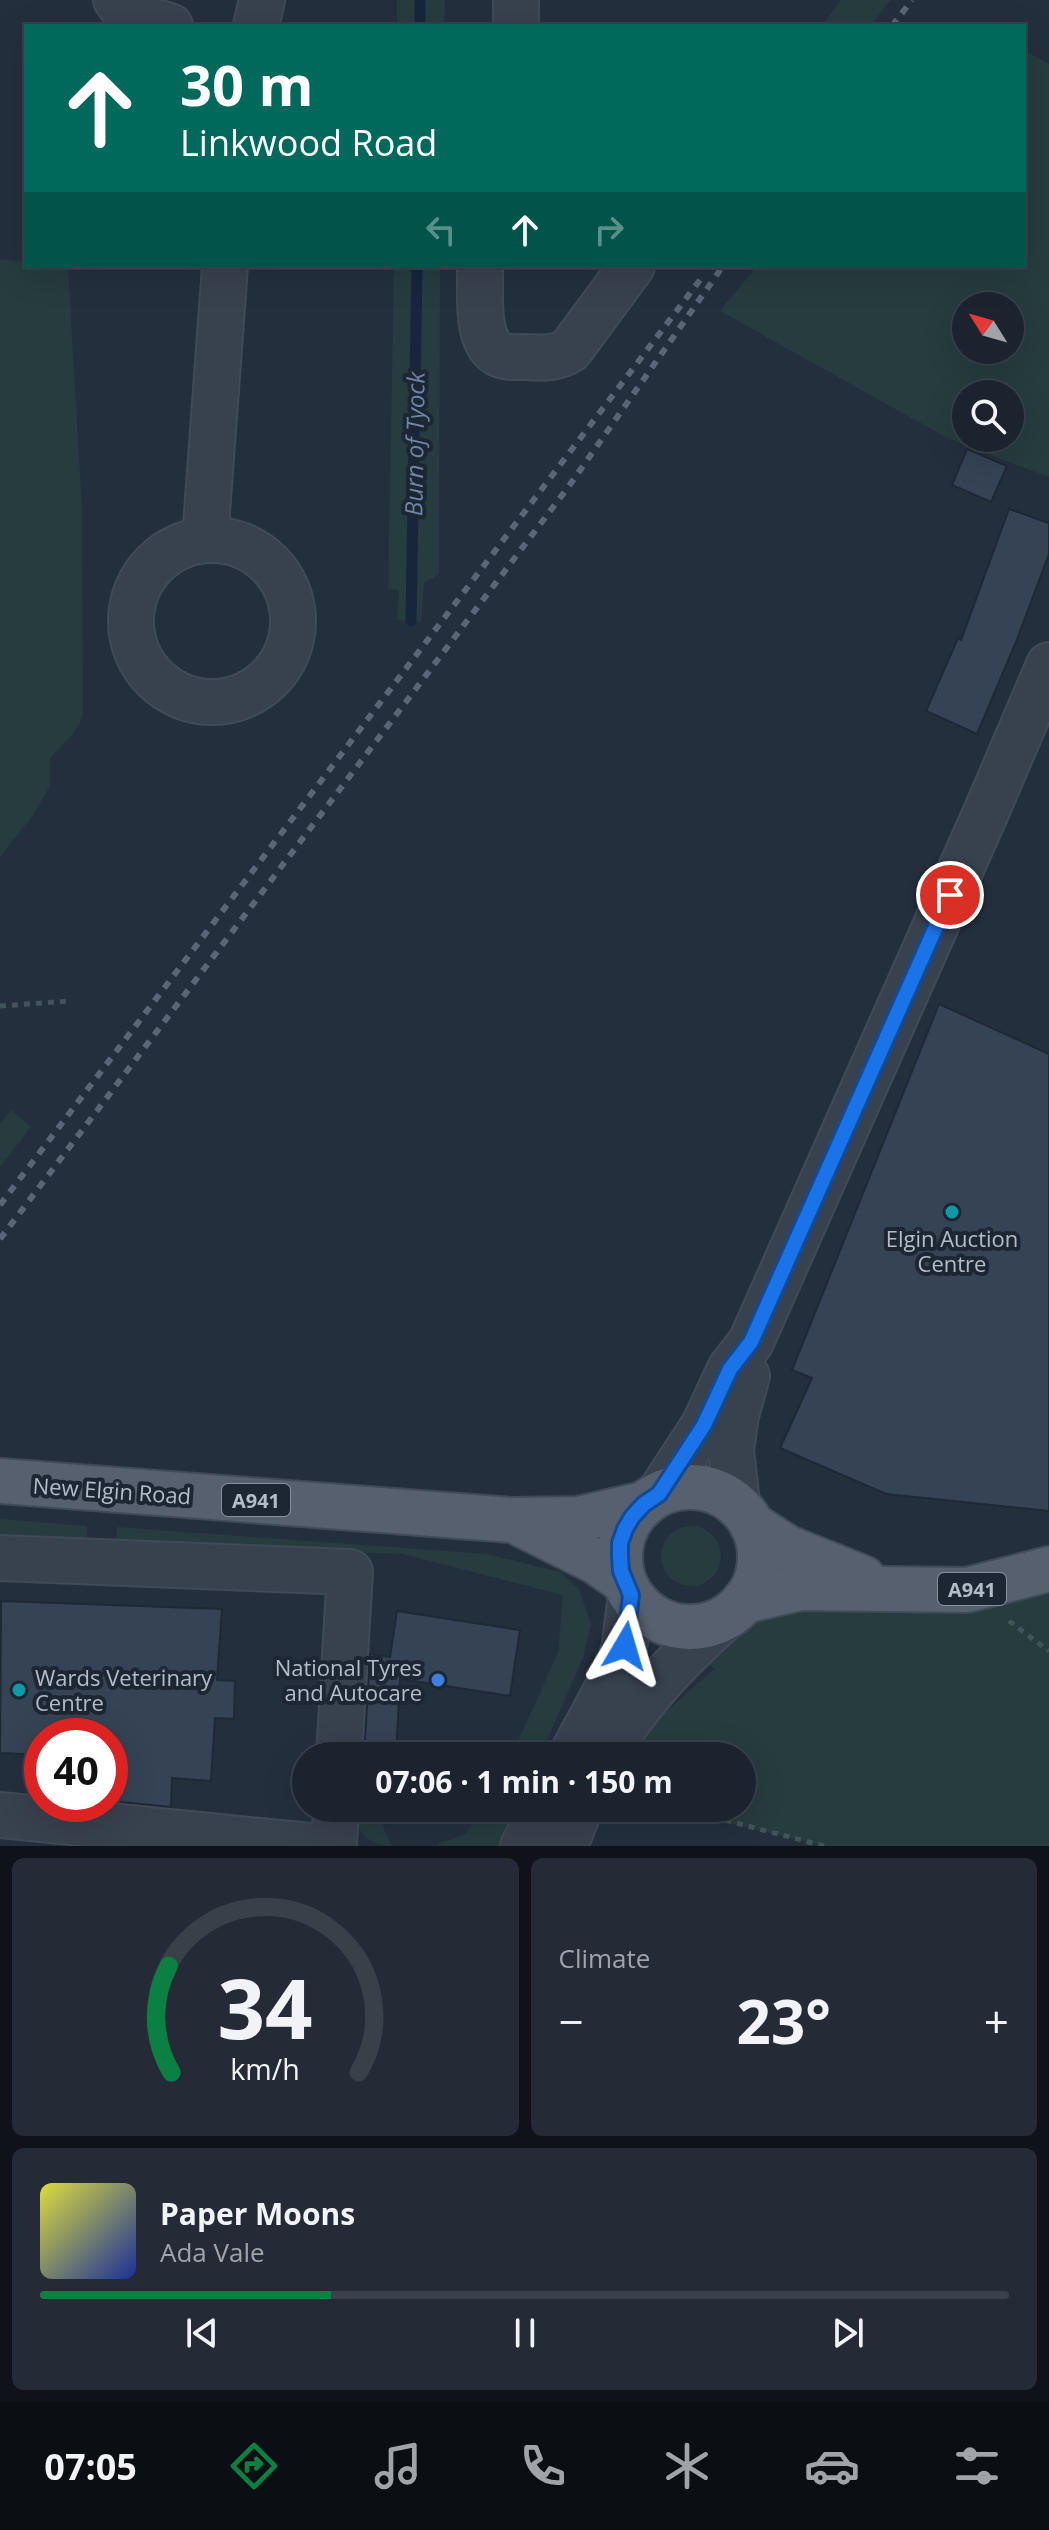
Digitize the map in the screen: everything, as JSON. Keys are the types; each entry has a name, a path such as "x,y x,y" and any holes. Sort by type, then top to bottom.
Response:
{"main road":[{"name":"New Elgin Road","path":"0,1481 511,1520 579,1519 652,1499"},
{"path":"678,1488 705,1488 717,1492 744,1514 757,1536 760,1560 756,1581 733,1610 692,1627 667,1623 652,1617 627,1588 620,1543 632,1517 652,1499 678,1488"},
{"name":"A941","path":"744,1514 788,1548 892,1588"},
{"name":"New Elgin Road","path":"511,1520 564,1543 595,1561 627,1588"},
{"name":"A941","path":"733,1610 800,1588 967,1590 1049,1569"}],"street":[{"path":"256,24 262,0"},
{"path":"516,0 516,24"},
{"path":"122,13 163,24"},
{"path":"205,540 225,268"},
{"path":"480,268 481,312 486,343 504,357 548,358 570,350 631,268"},
{"path":"652,1499 704,1425 730,1369 751,1342 1049,665"},
{"path":"744,1514 731,1450 751,1342"},
{"path":"0,1558 350,1572 340,1742"},
{"path":"579,1742 612,1680 624,1650 627,1588"},
{"path":"615,1742 652,1688 733,1610"},
{"path":"0,1815 310,1846"},
{"path":"334,1846 335,1822"},
{"path":"523,1846 536,1822"},
{"path":"565,1846 574,1822"}],"path":[{"path":"0,1006 69,1001"},
{"path":"732,1822 824,1846"}],"green space":[{"path":"397,0 445,0 444,24 397,24"},
{"path":"841,0 890,0 872,24 823,24"},
{"path":"1026,52 1049,64 1049,477 983,452 1024,452 1024,380 952,380 952,440 720,311 755,268 1026,268"},
{"path":"0,259 24,262 24,268 68,268 82,509 83,717 73,734 50,758 50,786 33,815 0,857"},
{"path":"394,268 440,268 439,574 424,583 421,622 397,620 399,590 388,589"},
{"path":"11,1110 31,1127 0,1167 0,1124"},
{"path":"0,1519 87,1526 87,1544 0,1542"},
{"path":"691,1526 703,1528 712,1535 719,1544 719,1568 712,1577 703,1584 691,1586 679,1584 670,1577 663,1568 661,1556 663,1544 670,1535 679,1528"},
{"path":"117,1527 486,1554 560,1572 579,1589 591,1624 583,1658 546,1742 517,1742 558,1653 563,1595 403,1554 116,1545"},
{"path":"1049,1572 1049,1846 823,1846 726,1822 756,1822 756,1742 644,1742 659,1718 714,1669 667,1623 692,1627 721,1620"},
{"path":"381,1822 392,1846 369,1840 356,1824"},
{"path":"473,1822 511,1822 500,1846 438,1846 464,1835"}],"building":[{"path":"966,452 974,452 1007,466 991,502 952,485"},
{"path":"1009,509 1049,523 1049,554 977,734 926,711 958,638 961,640"},
{"name":"Elgin Auction Centre","path":"939,1004 1049,1054 1049,1511 886,1494 780,1448 812,1378 792,1370"},
{"path":"1,1601 222,1609 217,1680 235,1681 234,1719 215,1718 211,1781 172,1778 171,1807 128,1803 128,1718 24,1718 24,1754 0,1753"},
{"path":"397,1611 520,1630 510,1696 400,1679 397,1742 365,1742 370,1654 390,1657"}],"waterway":[{"name":"Burn of Tyock","path":"420,0 420,24"},
{"name":"Burn of Tyock","path":"411,621 417,268"}],"railway":[{"path":"894,24 912,0"},
{"path":"0,1239 569,486 722,268"},
{"path":"0,1205 700,280"}],"place":[{"name":"Elgin Auction Centre","path":"952,1212"},
{"name":"National Tyres and Autocare","path":"438,1680"},
{"name":"Wards Veterinary Centre","path":"19,1690"}],"route":[{"path":"625,1646 631,1595 621,1571 620,1543 625,1529 644,1504 659,1494 704,1425 730,1369 751,1342 950,895"}]}
